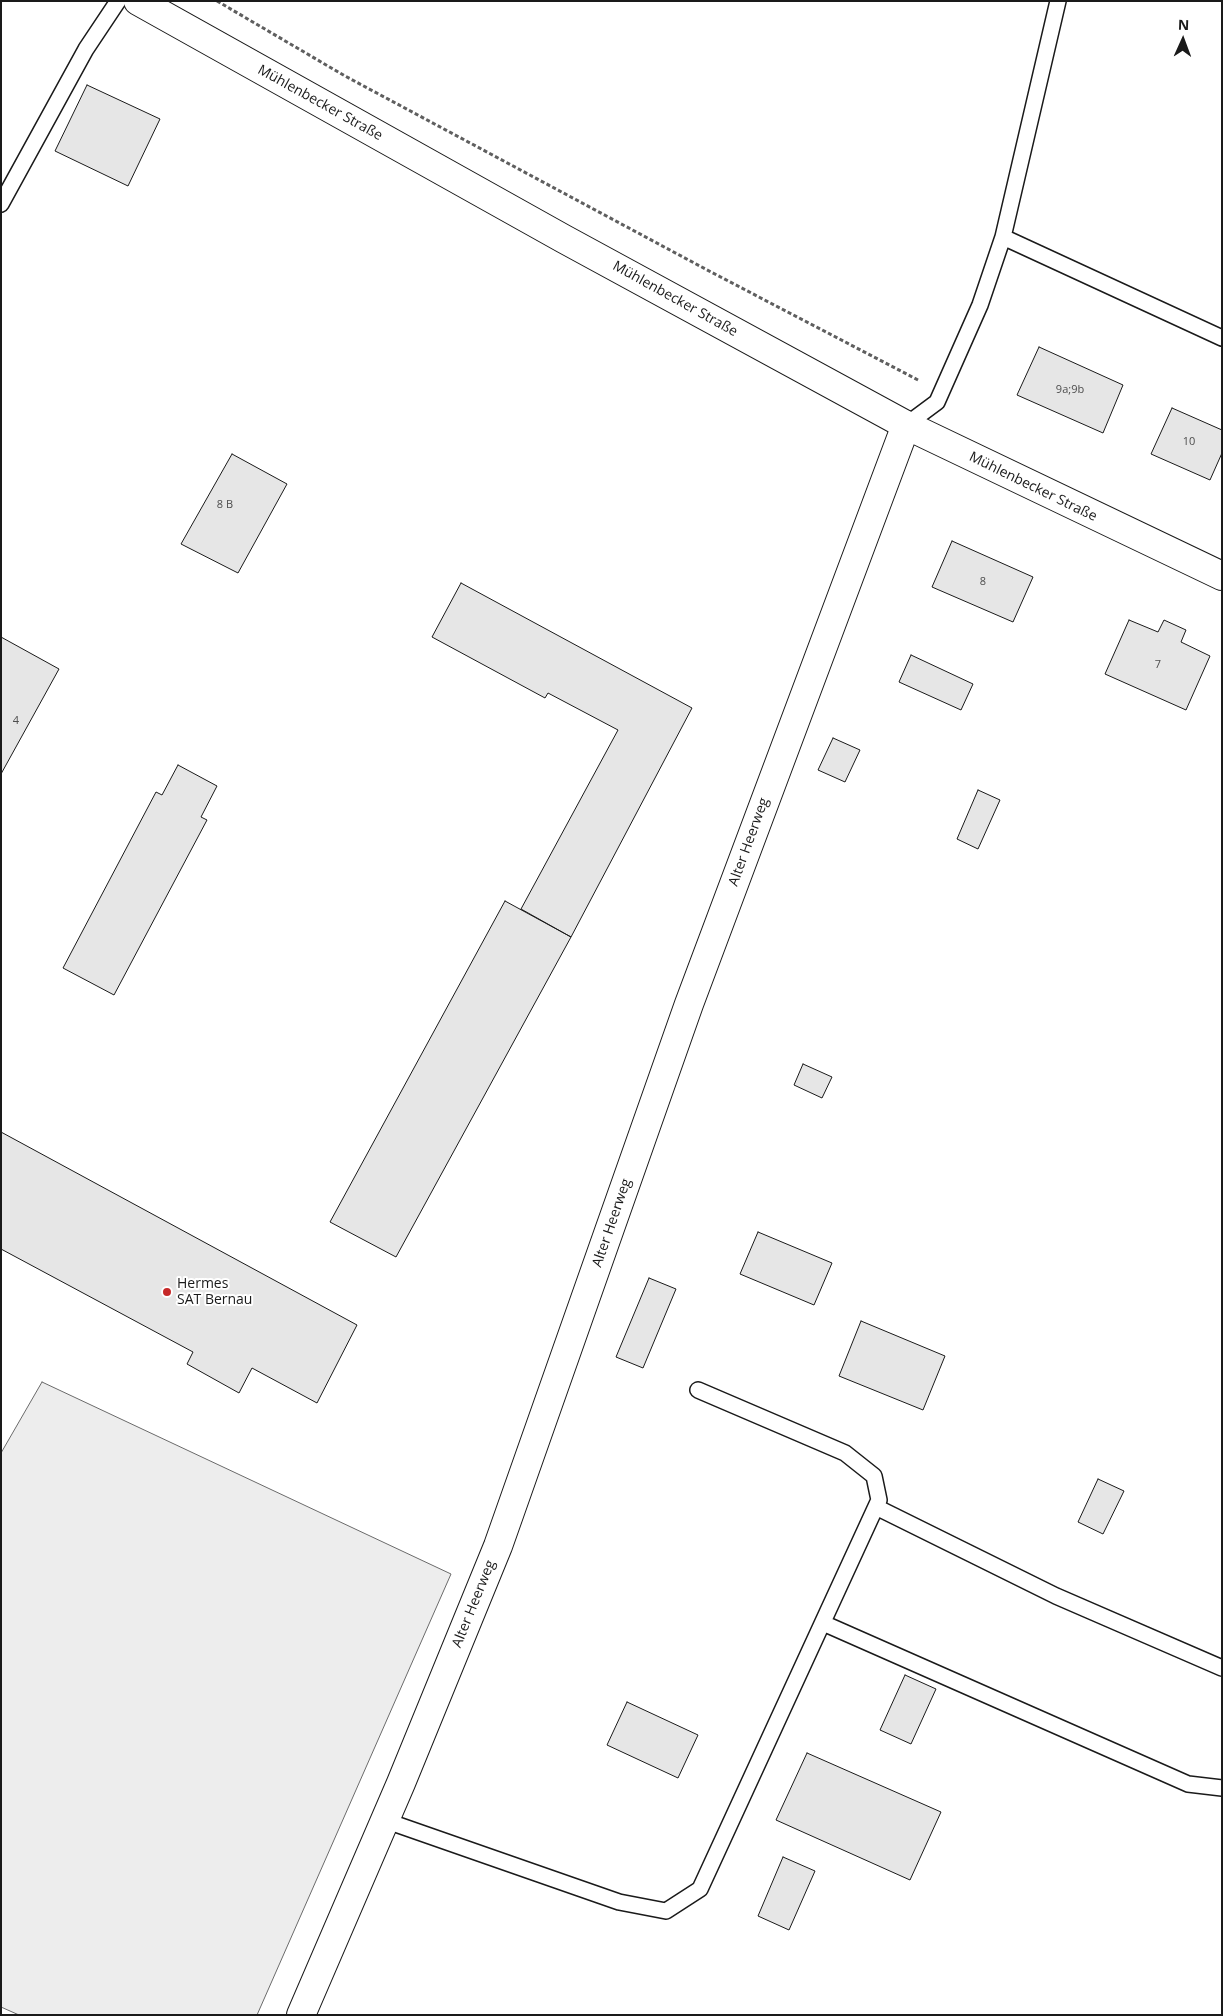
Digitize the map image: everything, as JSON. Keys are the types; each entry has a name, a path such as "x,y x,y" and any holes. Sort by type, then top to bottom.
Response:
{"street":[{"name":"Mühlenbecker Straße","path":"138,1 564,239 906,425 1222,576"},
{"name":"Alter Heerweg","path":"301,2015 498,1546 689,1004 906,425"}],"lane":[{"path":"1,204 86,49 118,1"},
{"path":"906,425 937,402 980,305 1003,236 1058,1"},
{"path":"1003,236 1222,338"},
{"path":"384,1820 619,1902 666,1911 700,1889 879,1500 874,1476 845,1453 698,1390"},
{"path":"876,1507 1056,1596 1222,1668"},
{"path":"823,1623 1188,1784 1222,1788"}],"path":[{"path":"217,1 354,81 711,272 942,392"}],"shaded area":[{"path":"42,1382 451,1574 257,2015 19,2015 1,2007 1,1453"}],"building":[{"path":"87,85 160,119 128,186 55,151"},
{"path":"1039,347 1123,385 1103,433 1017,395"},
{"path":"1172,408 1222,430 1222,453 1210,480 1151,454"},
{"path":"232,454 287,484 238,573 181,544"},
{"path":"952,541 1033,577 1013,622 932,587"},
{"path":"461,583 692,708 571,937 521,909 618,730 548,693 545,698 432,637"},
{"path":"1129,620 1158,632 1164,620 1186,630 1181,642 1210,656 1186,710 1105,674"},
{"path":"1,637 59,669 1,774"},
{"path":"911,655 973,684 961,710 899,682"},
{"path":"833,738 860,750 845,782 818,770"},
{"path":"178,765 217,786 201,817 207,820 114,995 63,968 156,792 162,795"},
{"path":"978,790 1000,800 978,849 957,839"},
{"path":"505,901 571,937 396,1257 330,1222"},
{"path":"803,1064 832,1077 822,1098 794,1085"},
{"path":"1,1132 357,1325 317,1403 252,1368 239,1393 187,1364 193,1352 1,1249"},
{"path":"758,1232 832,1263 814,1305 740,1274"},
{"path":"649,1278 676,1289 643,1368 616,1357"},
{"path":"861,1321 945,1356 923,1410 839,1376"},
{"path":"1098,1479 1124,1491 1103,1534 1078,1522"},
{"path":"905,1675 936,1689 911,1744 880,1730"},
{"path":"627,1702 698,1735 678,1778 607,1745"},
{"path":"807,1753 941,1812 910,1880 776,1820"},
{"path":"783,1857 815,1871 789,1930 758,1916"}],"place":[{"name":"Hermes SAT Bernau","path":"167,1292"}]}
